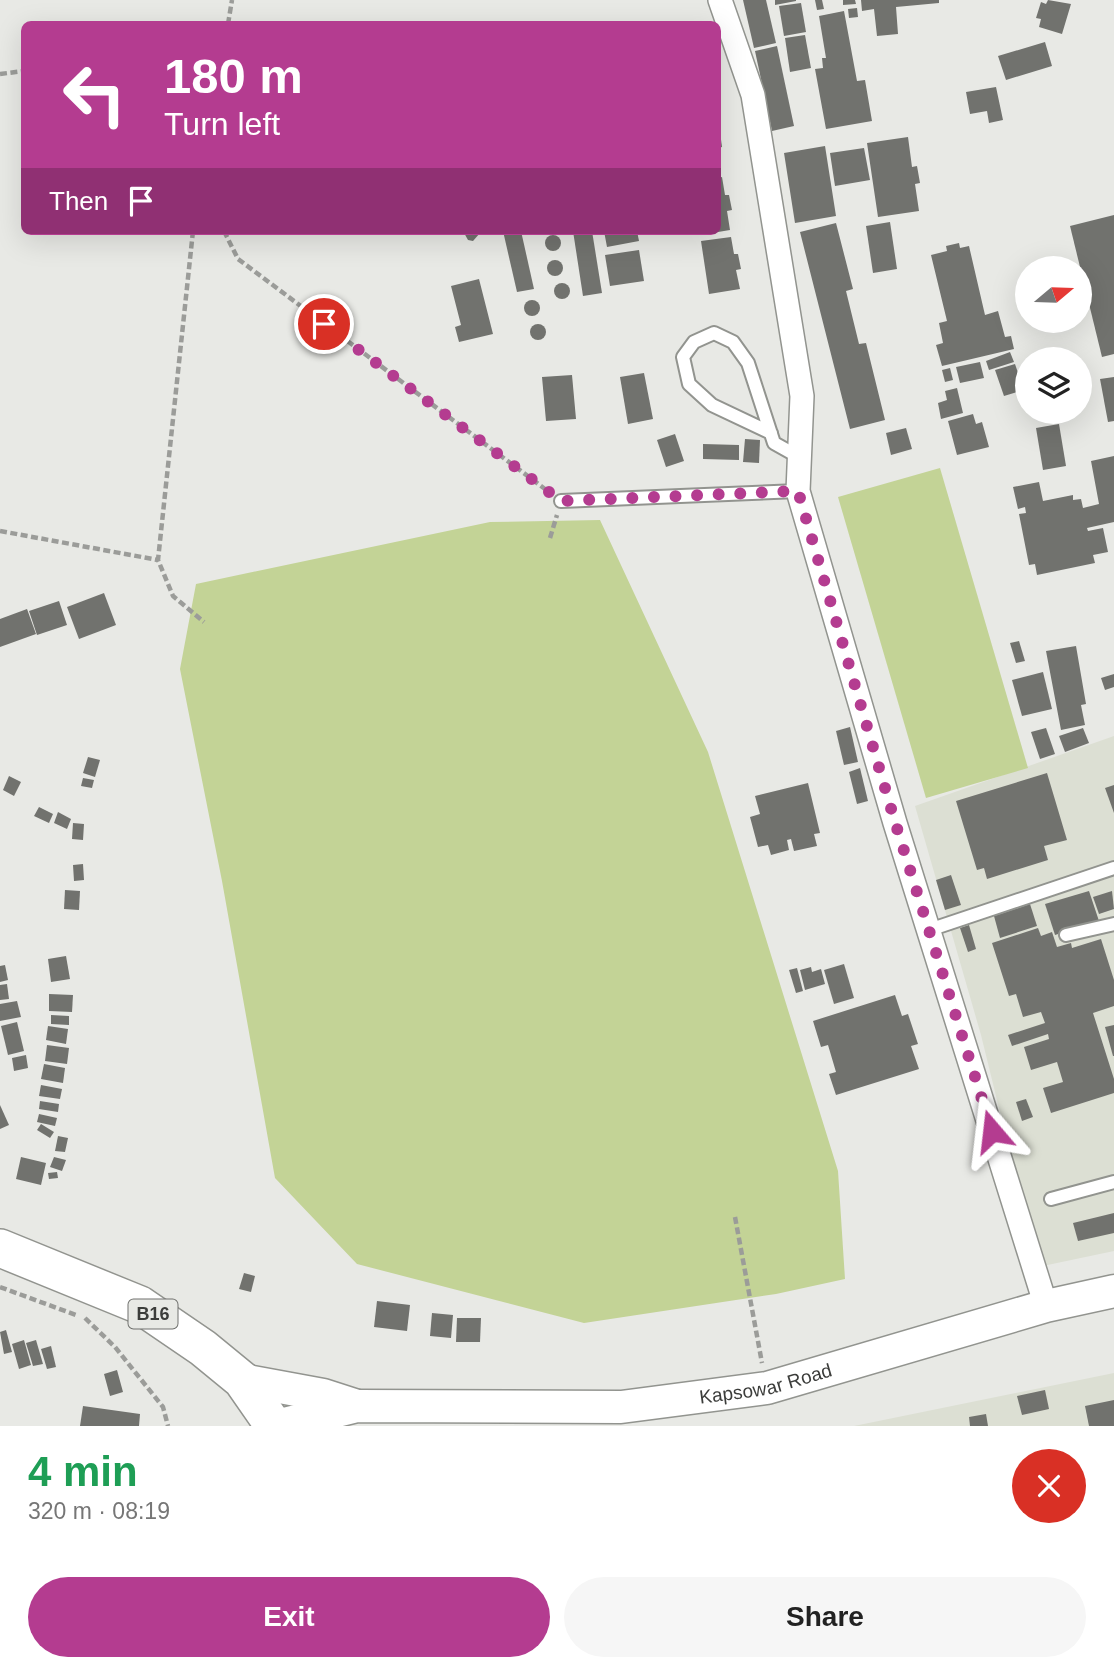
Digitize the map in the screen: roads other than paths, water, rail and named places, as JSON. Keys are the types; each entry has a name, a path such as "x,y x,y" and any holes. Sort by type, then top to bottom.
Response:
{"main road":[{"name":"B16","path":"0,1248 140,1305 203,1348 242,1380 275,1426"},
{"name":"Kapsowar Road","path":"275,1426 368,1416 404,1408 620,1417 767,1388 1046,1306 1114,1291"},
{"path":"242,1380 323,1395 368,1416"}],"street":[{"path":"720,0 754,95 802,396 798,491 929,930 1046,1306"}],"lane":[{"path":"771,433 712,405 689,384 682,357 694,342 713,333 733,342 748,363 771,433 774,443 799,457"},
{"path":"561,501 798,491"},
{"path":"929,930 1114,868"},
{"path":"1066,935 1114,924"},
{"path":"1051,1199 1114,1182"}]}
